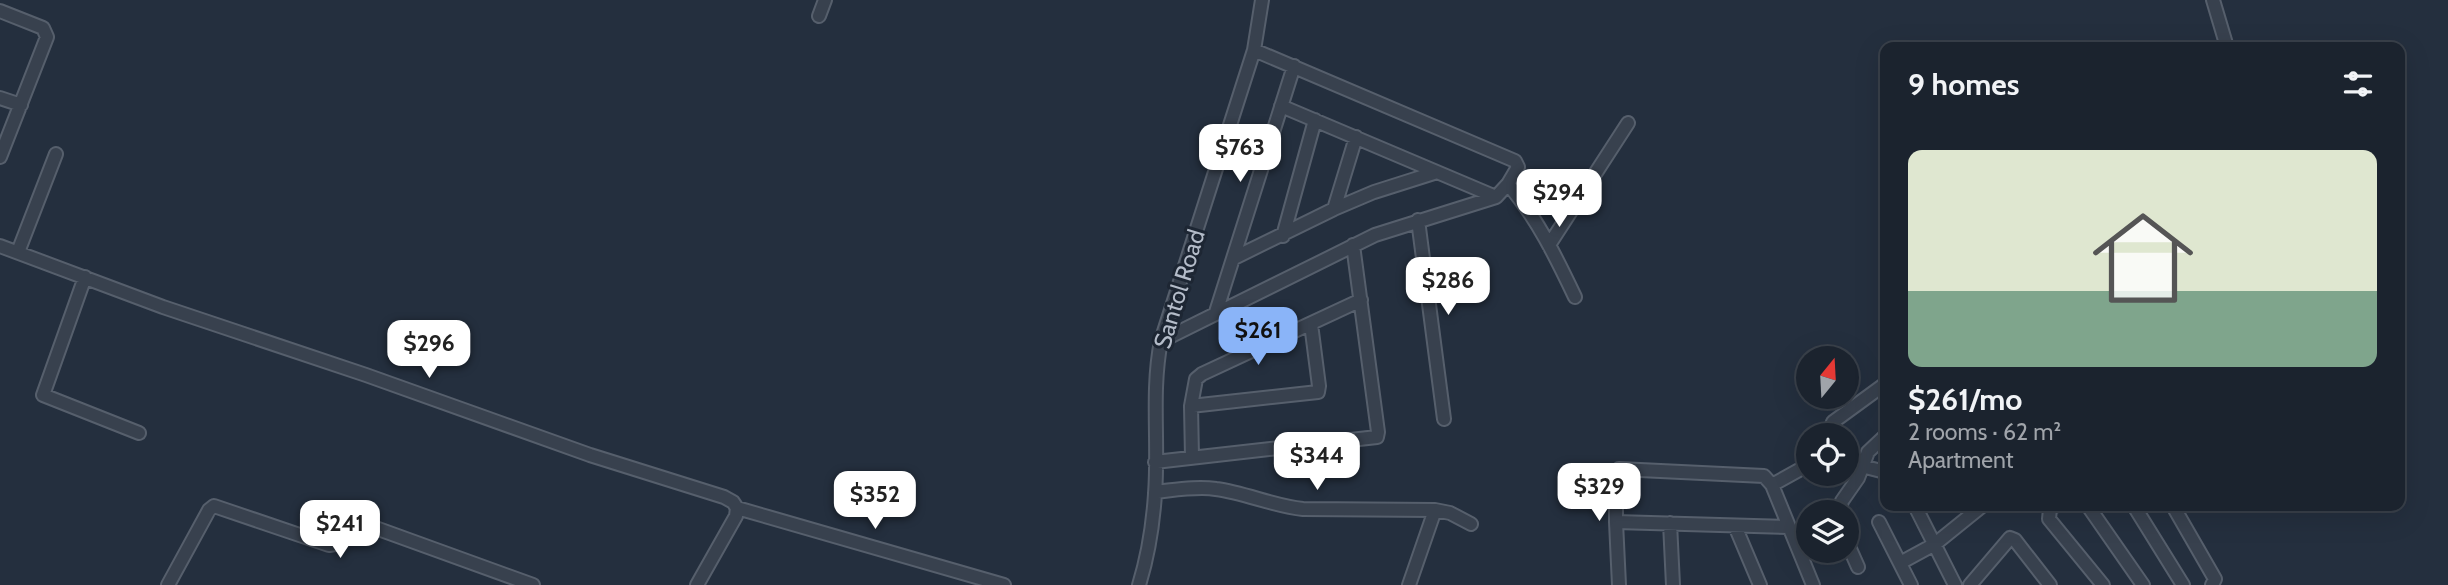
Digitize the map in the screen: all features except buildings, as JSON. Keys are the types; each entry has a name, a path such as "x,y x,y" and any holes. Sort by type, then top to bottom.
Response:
{"street":[{"path":"820,16 825,0"},
{"name":"Santol Road","path":"1139,585 1148,547 1155,492 1155,389 1161,341 1254,50 1262,0"},
{"path":"2213,0 2226,42"},
{"path":"0,11 43,28 47,37 20,105 4,134 0,157"},
{"path":"1161,341 1353,245 1393,228 1496,197 1518,167 1514,161 1254,50"},
{"path":"1216,312 1294,66"},
{"path":"0,98 20,105"},
{"path":"1281,106 1496,197"},
{"path":"1283,236 1315,120"},
{"path":"1549,245 1628,123"},
{"path":"1334,209 1356,137"},
{"path":"18,252 56,154"},
{"path":"1234,258 1374,192 1437,173"},
{"path":"1508,184 1549,245 1575,297"},
{"path":"1418,220 1444,419"},
{"path":"1155,462 1377,438 1353,245"},
{"path":"0,246 163,307 366,375 590,455 724,497 737,508 1004,585"},
{"path":"85,277 43,394 139,433"},
{"path":"1192,457 1191,406 1196,379 1361,300"},
{"path":"1191,406 1318,392 1320,386 1311,324"},
{"path":"1833,423 1880,388"},
{"path":"1843,500 1858,478 1868,452 1880,441"},
{"path":"1859,465 1880,471"},
{"path":"1619,585 1616,522 1616,472 1619,469 1758,474 1768,478 1813,585"},
{"path":"1772,485 1796,472"},
{"path":"1155,492 1219,489 1303,509 1435,510 1450,513 1471,524"},
{"path":"168,585 209,510 214,506 329,545 335,544 348,523 359,522 533,585"},
{"path":"697,585 736,516 737,508"},
{"path":"1409,585 1435,510"},
{"path":"1918,511 1955,585"},
{"path":"1900,563 1935,544 1976,511"},
{"path":"2050,511 2049,519 2103,585"},
{"path":"2091,511 2143,585"},
{"path":"2137,511 2183,585"},
{"path":"2176,511 2215,579 2212,585"},
{"path":"1616,522 1788,527"},
{"path":"1879,522 1911,585"},
{"path":"1670,523 1673,585"},
{"path":"1735,526 1760,585"},
{"path":"1970,585 2010,538 2015,540 2050,585"},
{"path":"1856,563 1858,567"}]}
